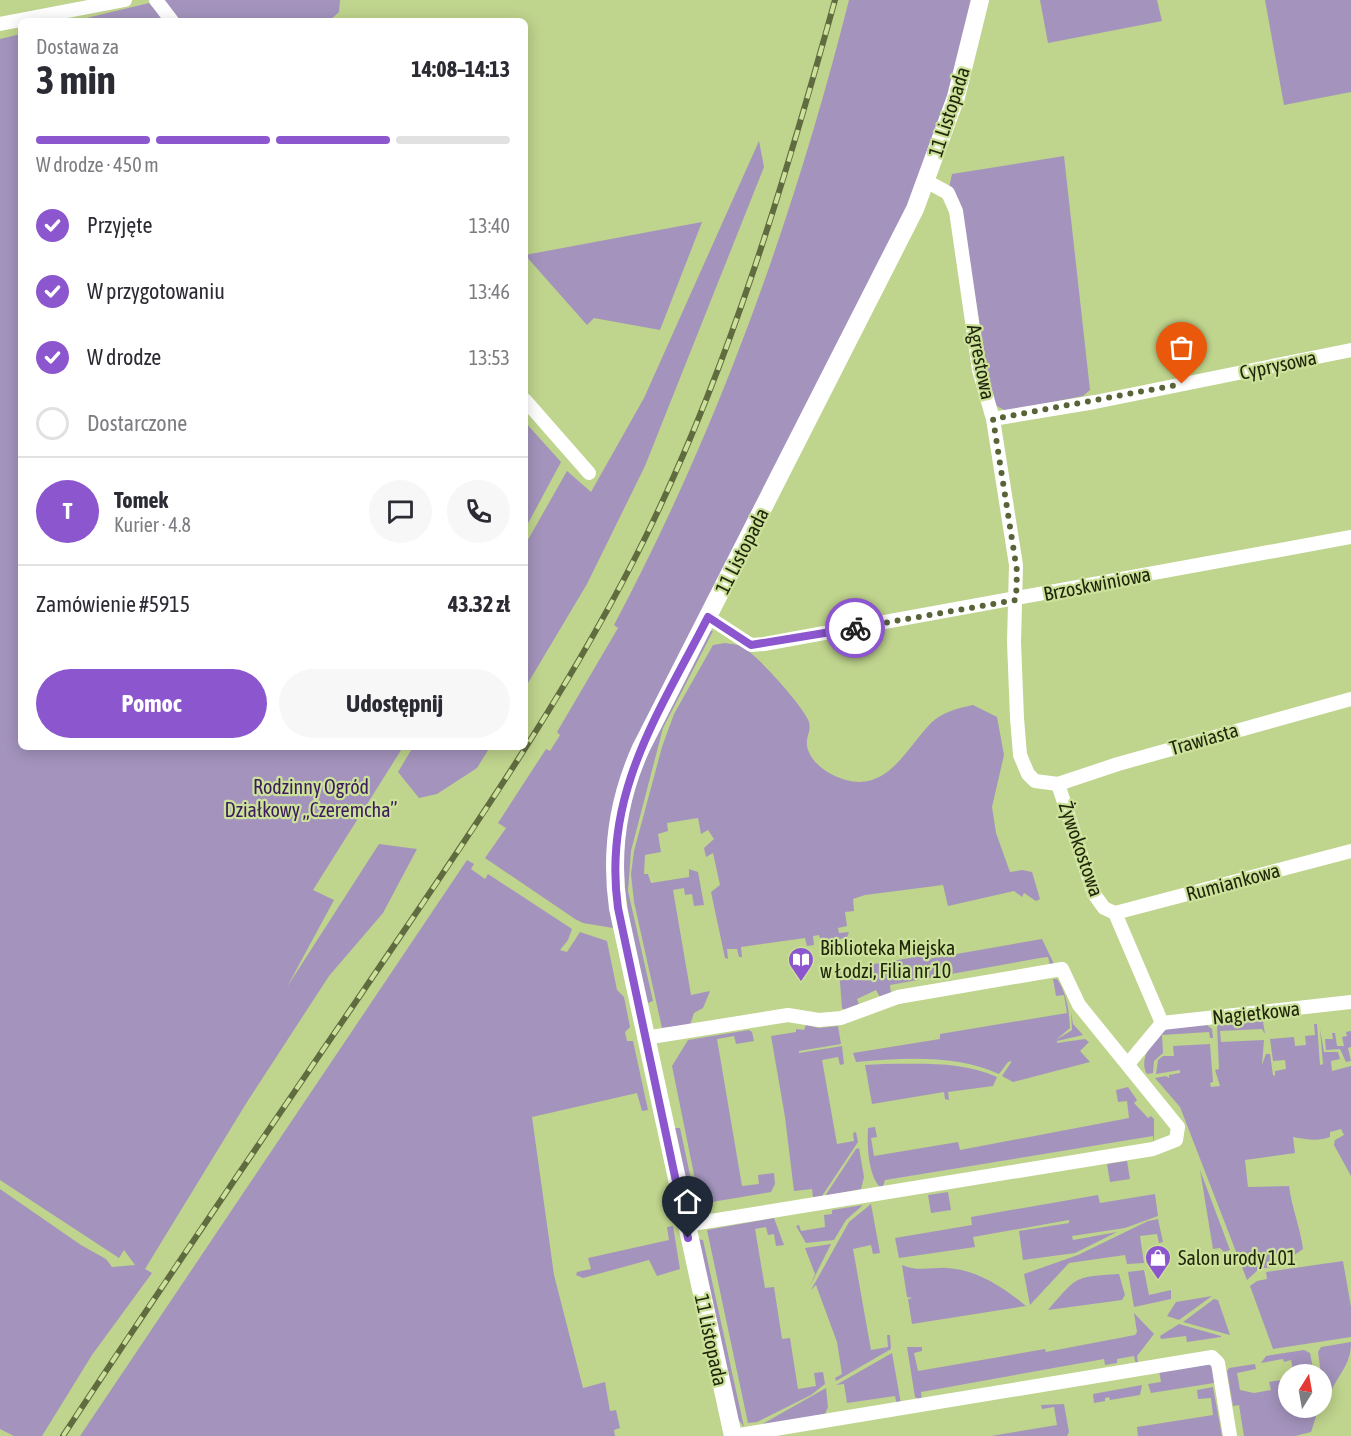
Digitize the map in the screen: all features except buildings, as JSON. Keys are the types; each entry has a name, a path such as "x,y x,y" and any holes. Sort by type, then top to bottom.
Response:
{"street":[{"path":"31,18 125,0"},
{"path":"156,0 170,18"},
{"name":"11 Listopada","path":"733,1436 645,1038 617,900 614,861 617,825 634,765 891,259 926,181 959,87 980,0"},
{"path":"0,24 18,21"},
{"name":"Agrestowa","path":"926,181 948,193 956,211 979,370 993,419 1017,571 1014,642 1020,755 1025,770 1033,780 1058,784"},
{"name":"Cyprysowa","path":"993,419 1095,402 1351,350"},
{"path":"528,403 589,473"},
{"name":"Brzoskwiniowa","path":"708,617 751,645 764,645 1351,537"},
{"name":"Trawiasta","path":"1058,784 1151,754 1351,699"},
{"name":"Żywokostowa","path":"1058,784 1094,894 1104,908 1115,913 1162,1023"},
{"name":"Rumiankowa","path":"1115,913 1351,851"},
{"path":"645,1038 788,1015 824,1020 841,1018 898,997 1062,969 1079,1005 1178,1127 1177,1137 1172,1143 686,1225"},
{"name":"Nagietkowa","path":"1162,1023 1351,1002"},
{"path":"1128,1064 1162,1023"},
{"path":"733,1436 1212,1357 1218,1362 1230,1436"}],"green space":[{"path":"164,0 340,0 339,12 332,18 176,18 164,7"},
{"path":"849,0 972,0 962,53 910,204 613,806 608,837 607,867 608,898 613,928 583,923 485,858 506,828 498,823 546,749 550,751 560,735 557,732 618,628 614,625 652,550 720,397 750,320 804,161"},
{"path":"1040,0 1157,0 1162,21 1048,43"},
{"path":"1265,0 1351,0 1351,92 1284,105"},
{"path":"149,3 163,18 86,18"},
{"name":"Rodzinny Ogród Działkowy „Czeremcha”","path":"18,35 18,750 401,750 313,890 334,900 287,987 379,844 417,849 383,913 329,976 247,1102 145,1269 152,1273 92,1355 42,1436 14,1436 0,1429 0,1189 81,1245 106,1259 112,1267 135,1265 124,1250 119,1258 0,1180 0,39"},
{"path":"759,141 764,167 645,466 587,584 528,683 528,540 567,471 591,492 644,398"},
{"path":"1064,156 1090,390 1083,396 1006,411 993,404 959,200 949,188 952,174"},
{"path":"702,222 660,330 594,318 587,325 528,258 528,254"},
{"path":"528,425 561,462 528,523"},
{"path":"710,631 713,631 663,728 631,851 628,891 653,1001 648,1003 628,909 624,877 624,844 629,811 649,749"},
{"path":"725,643 743,647 779,682 806,715 810,729 807,746 811,756 828,772 851,781 866,781 879,777 891,769 931,723 945,713 973,705 997,717 1004,755 992,807 996,833 1010,872 1022,870 1032,872 1040,899 1036,901 1024,893 1022,897 1014,891 948,906 943,885 865,895 853,899 854,911 845,912 847,926 838,928 839,933 849,932 847,937 822,944 819,935 813,936 814,945 807,946 805,938 741,947 742,957 739,957 737,949 727,949 728,959 725,958 711,892 720,885 713,853 706,857 704,848 714,839 708,830 701,834 698,818 667,823 668,831 658,834 661,852 645,855 644,874 648,874 651,883 689,877 689,869 698,872 704,905 694,906 692,894 685,895 684,888 673,890 691,995 710,991 703,1008 694,1013 690,1025 662,1028 634,902 631,874 634,851 662,747 674,714 713,645"},
{"path":"411,750 488,750 477,768 437,794 419,798 398,772"},
{"path":"467,860 474,864 471,869 485,879 488,874 572,929 568,940 560,950 567,952 580,932 607,941 617,990 624,997 630,1027 625,1032 627,1041 633,1041 648,1110 642,1111 637,1093 532,1117 554,1275 583,1388 605,1382 610,1411 616,1410 620,1428 614,1430 615,1436 80,1436"},
{"path":"1042,939 1054,964 1050,965 1048,957 1040,958 890,985 891,994 881,999 876,990 857,999 860,1007 844,1010 842,1008 839,970 927,955 928,959"},
{"path":"1053,979 1057,979 1065,996 1070,1028 1056,1040 1072,1030 1071,1012 1073,1024 1083,1035 1057,1041 1057,1043 1085,1039 1089,1042 1080,1051 1090,1062 1013,1082 1002,1076 1012,1061 1008,1062 999,1074 947,1060 892,1059 856,1062 853,1053 940,1039 940,1034 1067,1013 1064,995 1056,996"},
{"path":"1263,1021 1265,1034 1262,1029 1220,1031 1221,1042 1264,1040 1262,1065 1266,1054 1270,1054 1275,1076 1275,1071 1286,1069 1285,1060 1273,1061 1270,1039 1294,1037 1295,1046 1306,1045 1305,1036 1315,1035 1314,1024 1317,1024 1320,1065 1323,1064 1320,1029 1324,1052 1338,1052 1340,1059 1331,1061 1332,1071 1351,1066 1351,1176 1334,1145 1335,1140 1344,1135 1341,1129 1330,1132 1330,1137 1321,1139 1293,1137 1295,1153 1245,1160 1248,1187 1289,1186 1303,1249 1278,1266 1259,1269 1247,1280 1180,1107 1155,1078 1166,1076 1169,1078 1169,1075 1180,1073 1180,1070 1156,1074 1158,1060 1163,1056 1174,1056 1173,1046 1210,1044 1213,1082 1210,1083 1211,1087 1220,1086 1215,1070 1219,1069 1217,1025"},
{"path":"806,1025 819,1028 838,1026 841,1044 799,1051 799,1053 842,1046 844,1064 840,1065 838,1057 822,1060 837,1144 854,1141 853,1133 856,1132 858,1142 822,1196 813,1197 812,1189 794,1191 785,1117 771,1036 796,1032 796,1029 804,1030"},
{"path":"1207,1025 1212,1029 1213,1038 1210,1038 1209,1032 1162,1035 1163,1053 1154,1061 1153,1073 1147,1074 1144,1062 1148,1050 1164,1029"},
{"path":"749,1030 752,1032 754,1041 736,1044 734,1036 717,1039 742,1186 759,1184 758,1175 774,1173 775,1184 771,1192 700,1204 672,1066 688,1040"},
{"path":"1351,1031 1351,1047 1348,1048 1351,1061 1346,1062 1340,1049 1326,1050 1325,1039 1333,1039 1332,1033 1335,1033 1337,1046 1344,1046 1342,1037 1347,1036 1346,1032"},
{"path":"865,1065 955,1066 997,1077 993,1086 948,1092 949,1100 945,1099 944,1092 872,1104"},
{"path":"1128,1087 1137,1100 1134,1103 1148,1118 1151,1116 1154,1119 1154,1144 1153,1136 885,1180 882,1189 877,1184 871,1169 868,1128 875,1127 877,1137 871,1138 874,1156 958,1142 960,1150 1129,1118 1127,1101 1118,1102 1116,1090"},
{"path":"674,1128 680,1128 696,1203 690,1204"},
{"path":"859,1148 864,1177 861,1189 825,1196 856,1149"},
{"path":"1127,1161 1130,1179 1110,1182 1107,1164"},
{"path":"1200,1170 1230,1250 1224,1252 1220,1248 1213,1249"},
{"path":"948,1192 951,1210 931,1213 928,1195"},
{"path":"1155,1194 1158,1216 1125,1228 1072,1236 1073,1240 1117,1232 1075,1253 1023,1260 1019,1231 1069,1223 1069,1220 973,1237 975,1247 899,1258 895,1238 972,1225 971,1217 1098,1195 1100,1203"},
{"path":"871,1204 880,1253 873,1254 871,1245 853,1249 871,1350 888,1347 887,1335 890,1335 891,1349 836,1381 835,1378 842,1374 837,1342 816,1285 811,1290 849,1222"},
{"path":"863,1205 846,1220 834,1240 806,1243 796,1226 799,1225 801,1231 825,1227 824,1215 832,1214 832,1210"},
{"path":"774,1218 784,1245 776,1246 774,1234 768,1235 766,1227 755,1229 765,1288 774,1287 782,1339 790,1338 798,1389 816,1386 814,1373 823,1372 825,1384 811,1395 757,1422 748,1423 707,1230"},
{"path":"1158,1219 1163,1242 1159,1243 1157,1234 1140,1236 1144,1263 1127,1264 1125,1255 1069,1263 1030,1305 1024,1274 1078,1255 1148,1221"},
{"path":"673,1226 680,1269 657,1276 649,1260 583,1278 576,1275 577,1272 591,1269 588,1258 669,1240 667,1227"},
{"path":"698,1239 703,1240 744,1427 738,1419"},
{"path":"831,1244 810,1286 815,1274 805,1248"},
{"path":"1343,1261 1351,1307 1351,1337 1273,1349 1250,1286 1257,1281 1267,1279 1266,1272"},
{"path":"902,1265 926,1269 957,1269 978,1275 1008,1292 1026,1306 912,1324 908,1299 913,1298 907,1297"},
{"path":"1144,1270 1149,1295 1171,1290 1171,1299 1134,1307 1128,1272"},
{"path":"1119,1274 1125,1295 1122,1300 1048,1310 1065,1290 1078,1280"},
{"path":"1212,1296 1179,1320 1167,1316 1176,1302"},
{"path":"1214,1299 1218,1300 1230,1335 1183,1322"},
{"path":"1134,1313 1154,1334 1137,1356 1138,1364 1136,1365 1134,1356 1117,1359 1117,1363 1105,1365 1104,1359 921,1392 922,1401 915,1397 907,1347 922,1347 922,1351 914,1353 918,1371 1045,1349 1046,1352 1135,1335 1137,1332"},
{"path":"1179,1324 1221,1337 1187,1342 1186,1336 1161,1339 1160,1336"},
{"path":"1351,1342 1349,1358 1332,1391 1332,1364 1320,1364 1318,1352 1321,1347"},
{"path":"1304,1350 1310,1353 1312,1364 1292,1364 1291,1360 1284,1362 1283,1359 1261,1363 1266,1356"},
{"path":"892,1353 901,1404 897,1405 895,1396 847,1403 844,1384 836,1385"},
{"path":"1208,1363 1213,1368 1214,1383 1151,1393 1148,1384 1161,1382 1159,1370"},
{"path":"1255,1364 1256,1369 1237,1373 1240,1390 1254,1393 1271,1390 1269,1382 1278,1381 1278,1418 1315,1418 1311,1432 1295,1436 1244,1436 1239,1405 1233,1406 1227,1371 1229,1368"},
{"path":"1142,1385 1140,1395 1110,1400 1109,1397 1105,1398 1105,1401 1094,1403 1093,1394"},
{"path":"1213,1387 1222,1436 1138,1436 1137,1427 1213,1415 1211,1398 1198,1399 1197,1390"},
{"path":"826,1388 828,1407 825,1414 759,1426"},
{"path":"1064,1404 1069,1432 1067,1436 991,1436 1057,1425 1054,1407 1042,1409 1041,1405"}],"railway":[{"path":"528,745 618,590 646,536 704,406 775,205 835,0"},
{"path":"63,1436 525,750"}],"way so far":[{"path":"855,628 1016,600 1017,571 993,419 1095,402 1182,384"}],"place":[{"name":"Biblioteka Miejska w Łodzi, Filia nr 10","path":"801,983"},
{"name":"Salon urody 101","path":"1158,1281"}],"route":[{"path":"688,1238 618,908 615,839 622,800 641,748 708,617 751,645 764,645 855,628"}]}
